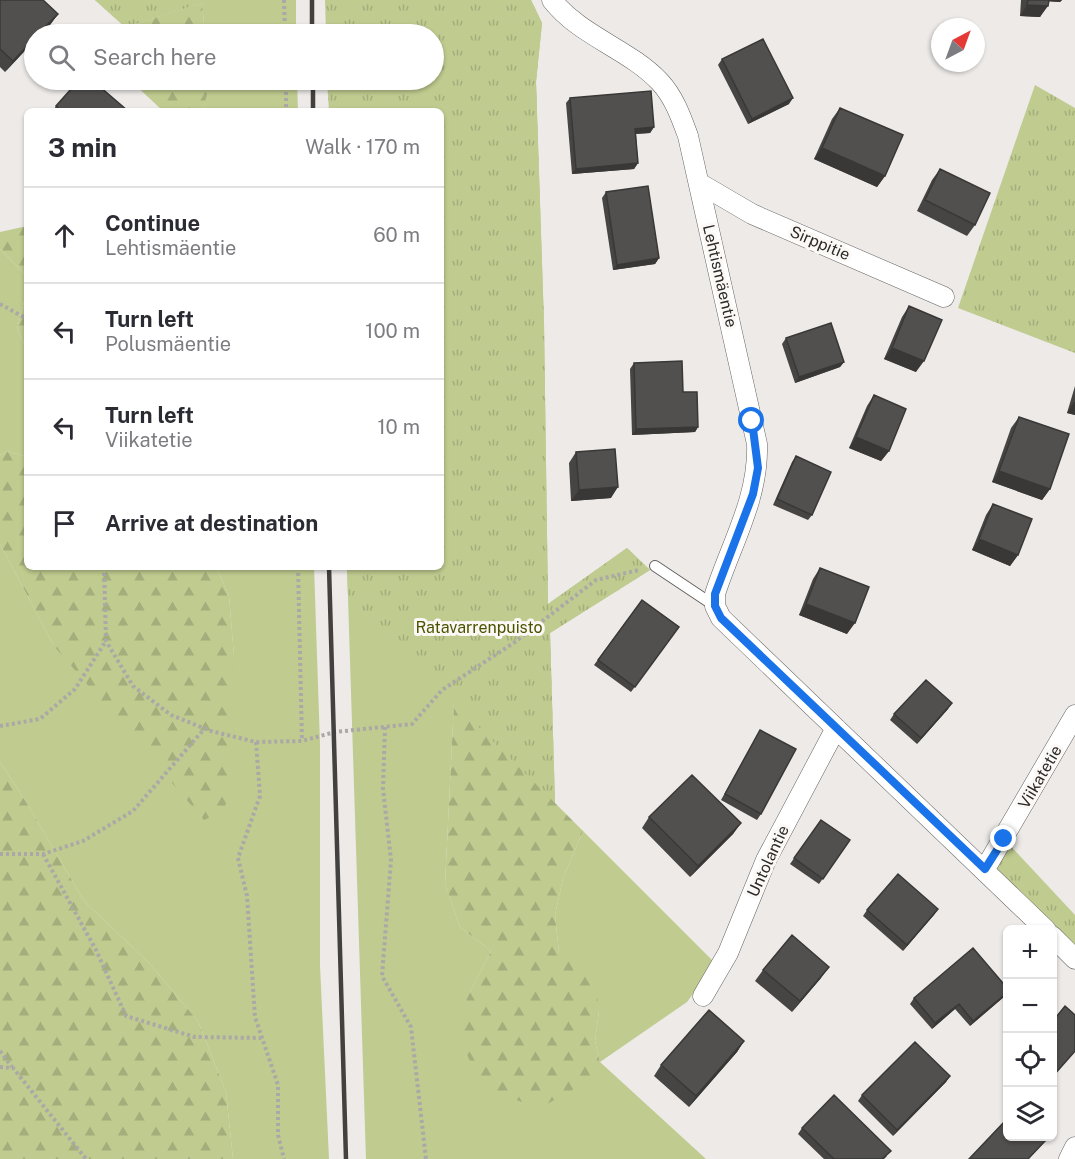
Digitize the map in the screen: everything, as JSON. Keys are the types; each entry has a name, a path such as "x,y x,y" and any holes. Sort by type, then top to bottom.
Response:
{"street":[{"name":"Lehtismäentie","path":"552,0 584,29 639,64 660,83 678,108 699,183 752,421 758,468 753,494 715,594 715,606"},
{"name":"Sirppitie","path":"699,183 752,214 944,297"},
{"path":"715,606 721,618 1041,925"},
{"name":"Viikatetie","path":"985,869 1075,715"},
{"name":"Untolantie","path":"703,996 728,953 766,860 836,728"},
{"path":"1057,940 1075,959"},
{"path":"1069,1159 1075,1147"}],"lane":[{"path":"655,566 715,606"}],"path":[{"path":"284,0 285,24"},
{"path":"286,90 286,108"},
{"path":"0,304 24,316"},
{"path":"104,570 106,641 133,686 171,716 256,742 302,741 335,732 412,724 442,690 515,642 596,580 655,566"},
{"path":"298,570 302,741"},
{"path":"0,726 40,719 75,689 106,641"},
{"path":"0,854 43,854 83,841 133,811 205,728"},
{"path":"385,728 383,789 392,860 382,976 411,1027 426,1159"},
{"path":"256,742 260,796 238,858 247,896 255,1017 278,1085 278,1135 284,1159"},
{"path":"43,854 96,950 126,1016 195,1037 261,1038"},
{"path":"0,1051 86,1159"},
{"path":"0,1067 13,1068"}],"green space":[{"path":"95,0 296,0 296,24 204,24 202,3 135,24 122,24"},
{"path":"95,0 205,0 202,3 135,24 122,24"},
{"name":"Ratavarrenpuisto","path":"325,0 531,0 542,23 536,82 544,323 548,604 627,548 650,570 550,633 555,803 348,597 347,570 444,570 444,108 329,108 328,90 444,90 444,24 326,24"},
{"name":"Ratavarrenpuisto","path":"531,0 542,23 536,82 544,323 548,604 627,548 650,570 550,633 555,803 583,831 563,878 555,915 559,953 594,970 599,1011 595,1041 600,1062 583,1084 540,1108 483,1089 463,1046 465,1002 491,951 460,927 445,884 454,702 431,612 440,570 444,570 444,108 419,108 429,90 444,90 444,30"},
{"path":"202,3 204,24 135,24"},
{"path":"1035,85 1075,108 1075,353 958,308"},
{"path":"141,90 208,90 204,108 160,108"},
{"path":"207,90 297,90 298,108 204,108"},
{"path":"24,227 24,273 0,249 0,232"},
{"path":"0,249 24,273 24,302 17,329 24,344 24,456 7,451 0,455"},
{"path":"24,302 24,344 17,329"},
{"path":"7,451 24,456 24,570 217,570 229,596 234,656 233,776 224,811 204,820 54,646 0,544 0,455"},
{"path":"0,544 54,646 234,656 229,596 217,570 314,570 320,744 320,966 329,1159 233,1159 226,1092 198,1021 149,963 84,901 0,762"},
{"path":"347,570 454,702 445,884 460,927 491,951 465,1002 600,1062 706,1159 366,1159"},
{"path":"0,762 84,901 149,963 198,1021 226,1092 233,1159 0,1159"},
{"path":"583,831 715,963 687,1002 600,1062 595,1041 599,1011 559,953 555,915 563,878"},
{"path":"1004,839 1075,915 1075,959 1057,941 1057,925 1041,925 985,869"}],"building":[{"path":"0,0 43,0 58,14 48,24 24,24 24,49 13,61 0,49"},
{"path":"1028,0 1049,0 1048,6 1027,5"},
{"path":"763,39 793,98 752,119 722,59"},
{"path":"70,90 104,90 125,108 58,108 56,106"},
{"path":"651,91 654,127 635,129 638,163 576,169 570,98"},
{"path":"840,108 903,135 885,176 822,148"},
{"path":"940,169 990,193 975,225 925,200"},
{"path":"648,186 659,258 617,265 606,192"},
{"path":"909,306 942,320 924,361 892,348"},
{"path":"831,323 844,362 799,377 786,338"},
{"path":"682,361 683,392 697,392 698,427 636,429 634,363"},
{"path":"874,395 906,409 889,451 856,437"},
{"path":"1019,417 1069,434 1050,489 999,471"},
{"path":"615,449 618,487 579,490 576,452"},
{"path":"796,456 831,472 812,515 777,499"},
{"path":"993,504 1032,519 1018,555 979,539"},
{"path":"820,568 869,587 855,623 806,604"},
{"path":"642,600 679,627 635,687 598,660"},
{"path":"926,680 952,703 921,738 894,714"},
{"path":"760,730 796,749 761,814 725,794"},
{"path":"692,775 741,823 698,866 649,817"},
{"path":"821,820 850,840 823,879 794,858"},
{"path":"898,874 938,909 907,945 867,910"},
{"path":"792,935 829,967 800,1001 763,970"},
{"path":"973,948 1003,983 1003,996 973,1021 959,1004 935,1023 914,998"},
{"path":"1065,1006 1075,1015 1075,1051 1057,1071 1057,1033 1057,1016"},
{"path":"709,1010 744,1041 696,1096 661,1065"},
{"path":"915,1042 950,1076 897,1130 862,1095"},
{"path":"834,1095 891,1151 882,1159 834,1159 802,1128"},
{"path":"1003,1123 1003,1141 1045,1141 1028,1159 969,1159"}],"railway":[{"path":"312,0 312,24"},
{"path":"313,90 313,108"},
{"path":"329,570 346,1159"}],"route":[{"path":"752,421 757,444 758,468 753,494 715,594 715,606 721,618 985,869 1004,839"}]}
